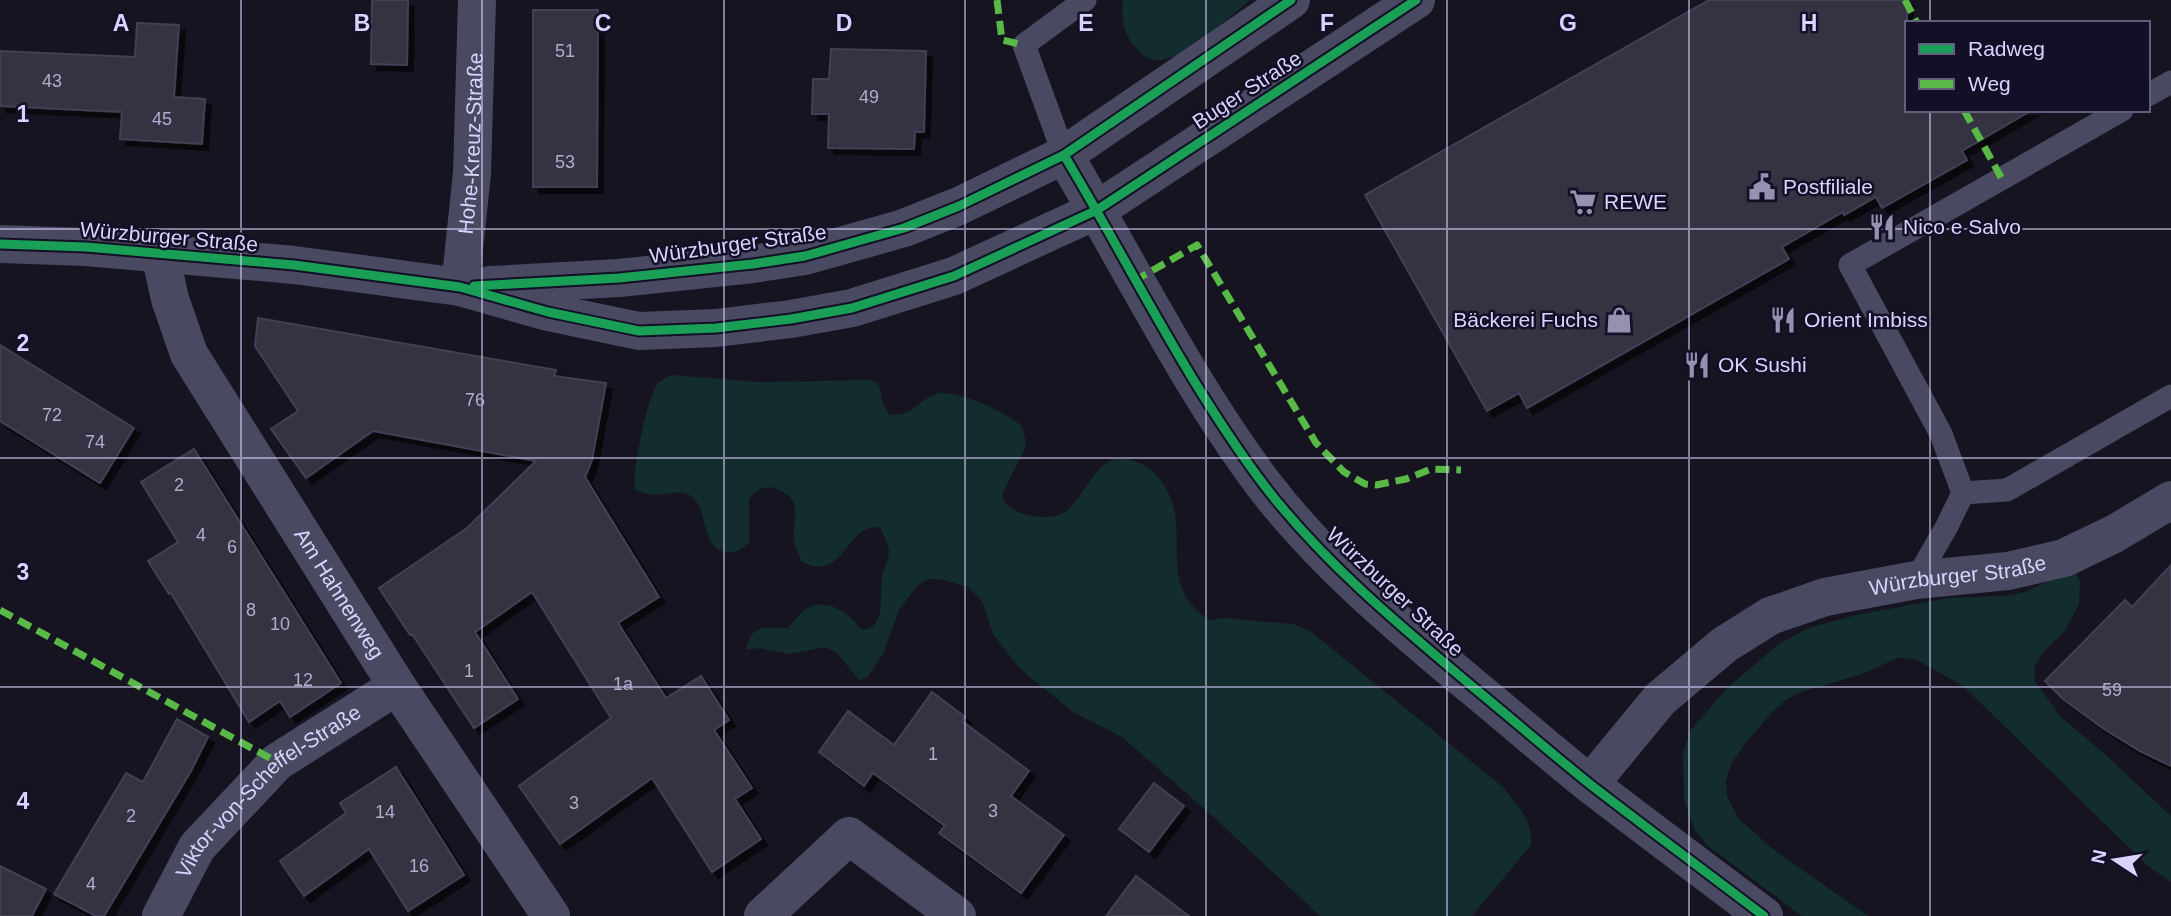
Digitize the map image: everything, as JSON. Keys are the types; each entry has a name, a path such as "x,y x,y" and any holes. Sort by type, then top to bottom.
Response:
{"street":[{"name":"Hohe-Kreuz-Straße","path":"460,287 472,173 477,0"},
{"path":"1064,155 1290,0"},
{"name":"Buger Straße","path":"1097,210 1416,0"},
{"name":"Würzburger Straße","path":"460,287 619,278 805,256 851,245 937,215 1064,155 1097,210 1134,281 1218,419 1265,486 1307,536 1393,621 1590,784 1764,916"},
{"name":"Würzburger Straße","path":"0,244 86,247 293,265 460,287 548,312 639,331 716,328 791,319 852,307 941,280 1097,210"},
{"name":"Am Hahnenweg","path":"160,254 170,299 189,354 397,686 551,916"},
{"name":"Würzburger Straße","path":"1590,784 1660,699 1724,645 1770,616 1825,597 1916,580 2008,571 2064,558 2114,534 2171,500"},
{"name":"Viktor-von-Scheffel-Straße","path":"161,916 197,847 276,762 397,686"},
{"path":"762,916 849,836 957,916"}],"lane":[{"path":"1064,155 1024,45 1085,0"},
{"path":"2150,94 2171,82"},
{"path":"1916,580 1963,493 1941,434 1850,265 2118,112"},
{"path":"1963,493 2007,490 2171,396"}],"green space":[{"path":"1123,0 1250,0 1184,52 1157,60 1142,55 1127,36 1122,12"},
{"path":"672,375 759,382 871,380 878,383 890,415 906,412 939,393 957,395 981,403 1014,420 1023,430 1026,446 1002,494 1013,509 1033,516 1053,517 1069,509 1096,473 1113,460 1124,459 1143,465 1158,477 1173,504 1180,583 1184,595 1195,608 1209,620 1224,618 1293,624 1310,631 1504,788 1527,822 1531,845 1472,916 1320,916 1122,737 1073,712 1019,668 993,634 982,601 968,587 940,579 929,579 917,586 899,610 883,654 867,678 859,680 837,653 825,647 790,654 760,648 746,650 755,631 788,628 802,612 816,605 838,609 862,630 870,628 879,617 882,578 889,550 881,528 869,528 860,533 827,565 816,566 801,561 794,540 794,504 786,493 769,487 758,491 749,499 749,542 738,550 725,552 712,543 701,511 692,497 681,493 644,493 635,489 638,452 650,402 658,383"},
{"path":"2065,572 2076,573 2080,582 2079,604 2065,631 2044,651 2034,667 2035,681 2061,717 2171,816 2171,882 2148,866 1963,686 1915,659 1898,658 1859,675 1801,692 1786,700 1745,744 1731,764 1726,782 1727,796 1738,818 1774,850 1868,916 1802,916 1708,846 1694,829 1684,800 1683,754 1690,731 1728,687 1780,643 1809,628 1856,615 1949,598 2004,596 2026,592"}],"building":[{"path":"372,0 408,0 407,65 371,64"},
{"name":"REWE","path":"1709,0 1907,0 1905,112 2029,112 1962,151 1967,160 1882,208 1876,197 1844,215 1843,212 1782,247 1789,259 1527,408 1519,393 1487,411 1365,195"},
{"path":"533,10 598,10 597,187 533,187"},
{"path":"137,23 179,25 174,97 205,99 202,144 120,139 122,112 0,106 0,51 135,57"},
{"path":"831,49 926,51 924,132 915,132 914,149 828,148 829,114 812,114 813,79 829,79"},
{"path":"258,318 556,370 554,376 606,383 592,460 585,477 659,597 618,623 666,698 701,676 729,720 714,730 752,788 735,799 761,839 712,872 652,778 560,844 519,786 611,718 532,592 475,632 518,699 474,728 379,588 467,528 536,461 373,431 306,478 271,429 298,411 255,346"},
{"path":"0,345 134,428 100,483 0,421"},
{"path":"194,449 341,683 290,717 280,701 249,722 171,593 169,594 148,561 178,542 141,482"},
{"path":"2171,565 2171,766 2104,729 2063,699 2045,681 2125,600 2132,607"},
{"path":"932,692 965,717 962,721 1029,771 1011,796 1064,835 1021,893 939,833 945,826 873,773 864,786 819,752 848,711 894,745"},
{"path":"177,719 208,737 191,771 104,916 96,916 54,894 126,773 143,782"},
{"path":"396,767 464,875 408,911 369,849 304,896 280,861 346,813 340,803"},
{"path":"1154,783 1184,806 1149,852 1119,829"},
{"path":"0,866 46,889 32,916 0,916"},
{"path":"1136,876 1189,916 1106,916"}],"marked path":[{"path":"997,0 1002,40 1024,45"},
{"path":"1905,0 1916,21"},
{"path":"1965,112 2002,179"},
{"path":"1134,281 1197,245 1316,443 1344,472 1365,484 1376,485 1406,479 1431,469 1461,470"},
{"path":"0,610 277,762"}],"cycle path":[{"path":"474,286 619,278 753,264 805,256 904,228 959,206 1064,155 1291,0"},
{"path":"0,244 86,247 294,265 460,287 548,312 639,331 716,328 791,319 852,308 954,276 1097,210 1416,0"},
{"path":"1064,155 1209,405 1264,485 1311,540 1390,616 1561,761 1764,916"}],"place":[{"name":"Postfiliale","path":"1762,187"},
{"name":"REWE","path":"1583,202"},
{"name":"Nico e Salvo","path":"1882,227"},
{"name":"Bäckerei Fuchs","path":"1619,320"},
{"name":"Orient Imbiss","path":"1783,320"},
{"name":"OK Sushi","path":"1697,365"}]}
